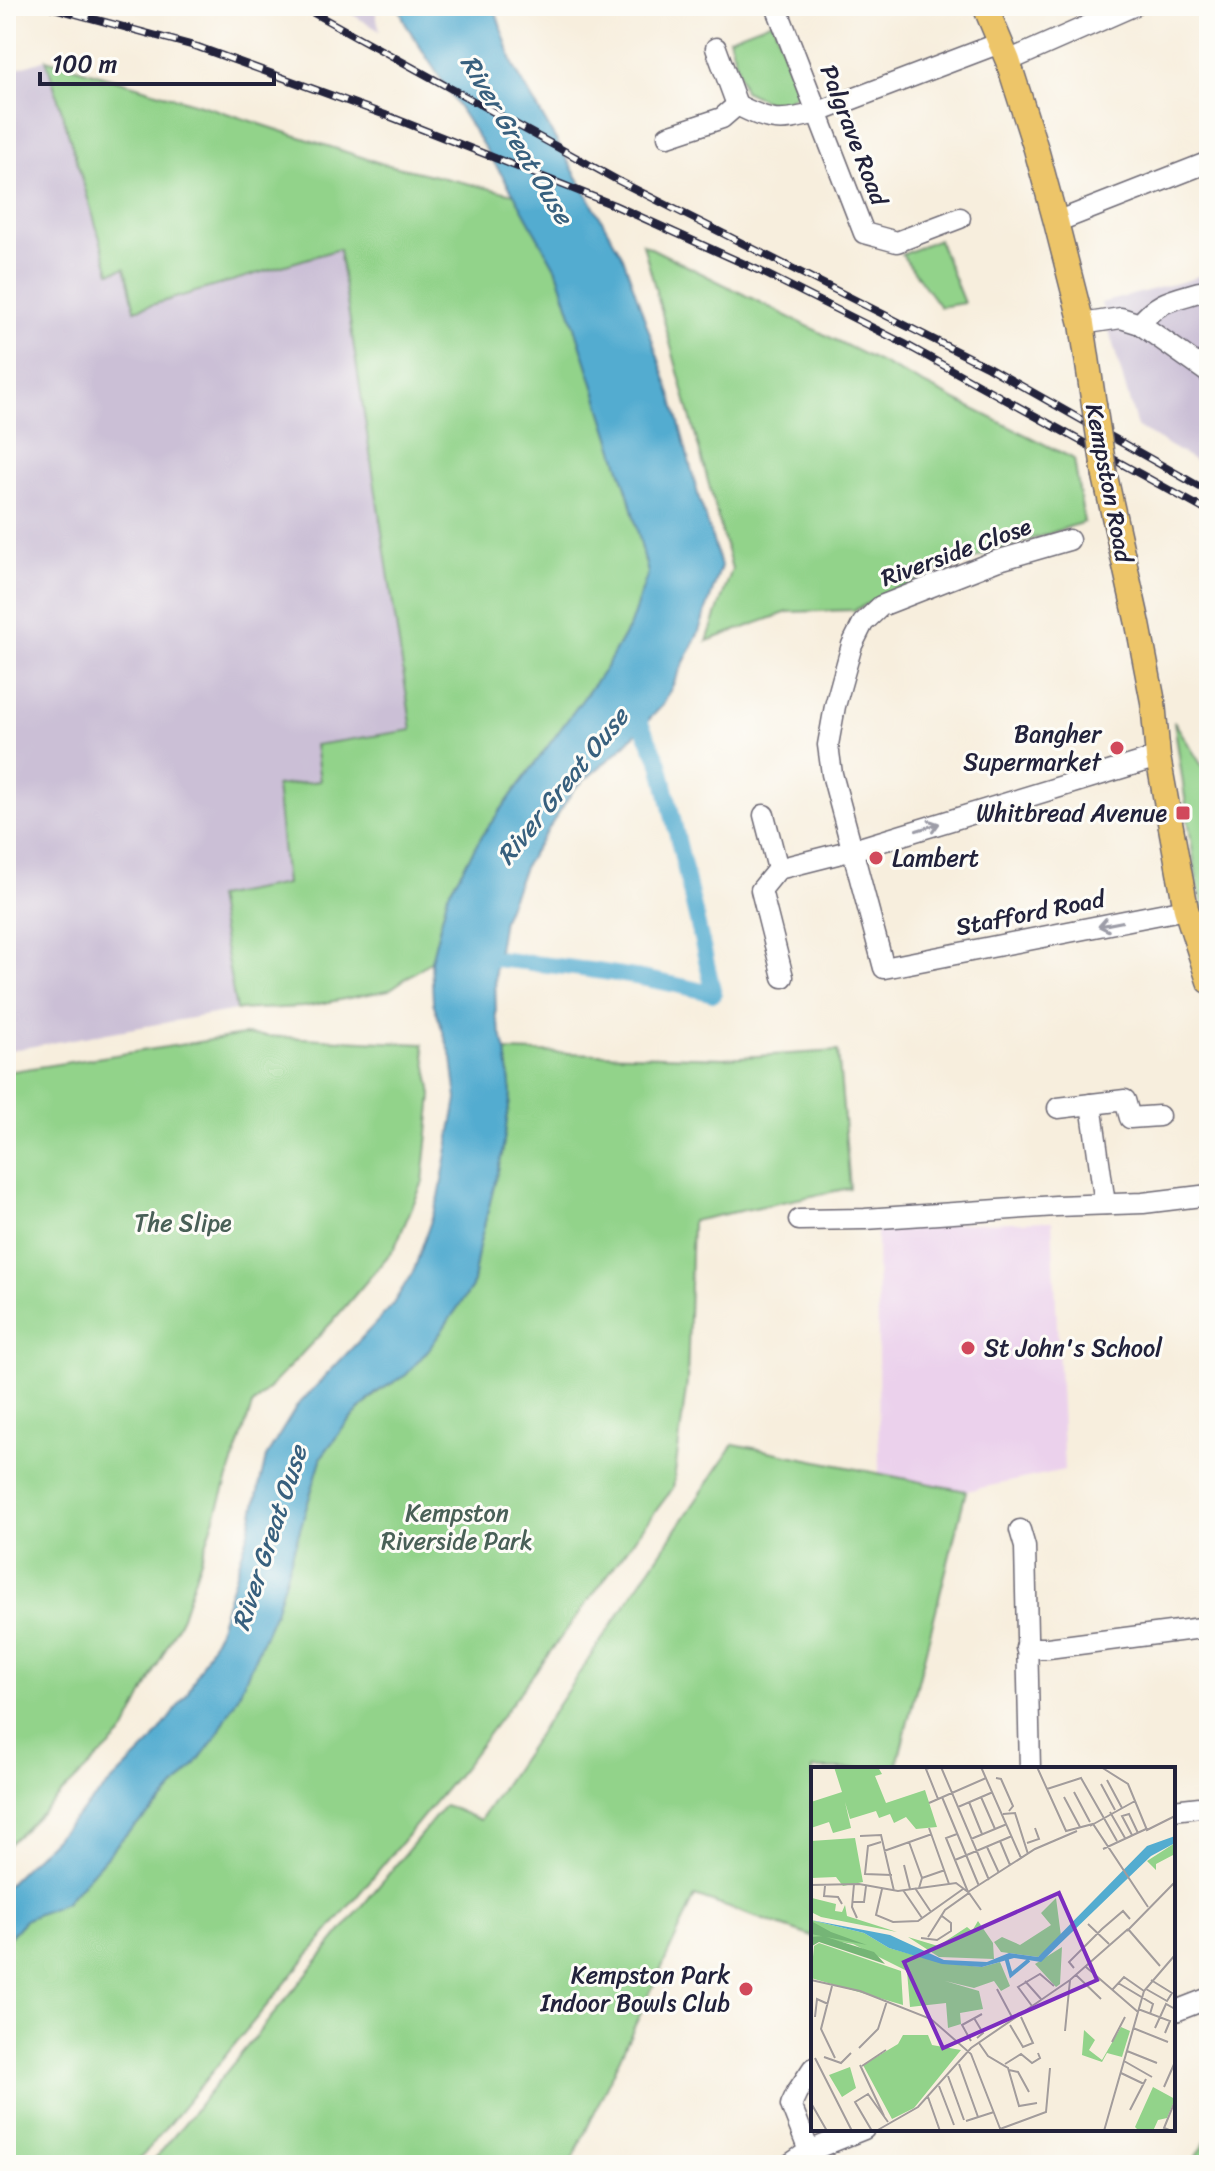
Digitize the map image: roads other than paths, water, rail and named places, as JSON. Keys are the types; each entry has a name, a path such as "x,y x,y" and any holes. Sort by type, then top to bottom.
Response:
{"main road":[{"name":"Kempston Road","path":"985,6 1036,149 1082,324 1105,476 1153,702 1158,757 1186,909 1207,971"}],"street":[{"name":"Palgrave Road","path":"776,6 864,233 897,242 960,218"},
{"path":"716,48 737,105 777,121 816,113 920,75 1000,54 1133,6"},
{"path":"668,136 722,118 737,105"},
{"path":"1056,222 1209,162"},
{"path":"1140,324 1152,309 1199,292"},
{"path":"1082,324 1121,318 1140,324 1209,373"},
{"name":"Riverside Close","path":"884,968 832,774 828,745 852,645 863,623 881,606 996,561 1069,540"},
{"path":"783,977 761,890 778,869 853,850 1158,757"},
{"path":"764,815 778,869"},
{"name":"Stafford Road","path":"884,968 1186,909"},
{"path":"1058,1108 1125,1100 1130,1118 1159,1116"},
{"path":"1091,1104 1105,1204"},
{"path":"799,1220 1143,1203 1209,1195"},
{"path":"1030,1541 1026,1648 1030,1767"},
{"path":"1026,1648 1048,1648 1209,1627"},
{"path":"1175,1810 1209,1806"},
{"path":"1175,2011 1209,1998"},
{"path":"809,2151 791,2105 811,2071"},
{"path":"789,2165 809,2151 859,2131"}],"water":[{"name":"River Great Ouse","path":"399,6 494,6 514,67 623,257 673,400 721,566 698,634 663,705 622,748 574,789 525,865 503,919 495,969 496,1017 506,1051 511,1093 502,1154 472,1287 429,1349 406,1375 377,1392 347,1423 322,1456 275,1612 216,1737 191,1770 159,1805 128,1832 65,1903 26,1919 6,1941 6,1886 150,1744 187,1694 217,1634 249,1531 266,1457 297,1406 391,1307 414,1270 439,1197 457,1099 452,1058 433,1002 431,961 448,894 483,834 605,669 630,625 648,573 629,497 558,273 514,194 405,23"}],"waterway":[{"name":"River Great Ouse","path":"478,957 626,975 714,994 660,763 634,709"}],"railway":[{"path":"46,6 198,47 391,117 614,205 760,271 903,343 1209,512"},
{"path":"301,6 617,180 988,367 1209,492"}],"place":[{"name":"Bangher Supermarket","path":"1117,748"},
{"name":"Whitbread Avenue","path":"1183,813"},
{"name":"Lambert","path":"876,858"},
{"name":"St John's School","path":"968,1348"},
{"name":"Kempston Park Indoor Bowls Club","path":"746,1989"}],"park label":[{"name":"The Slipe","path":"183,1223"},
{"name":"Kempston Riverside Park","path":"457,1527"}]}
